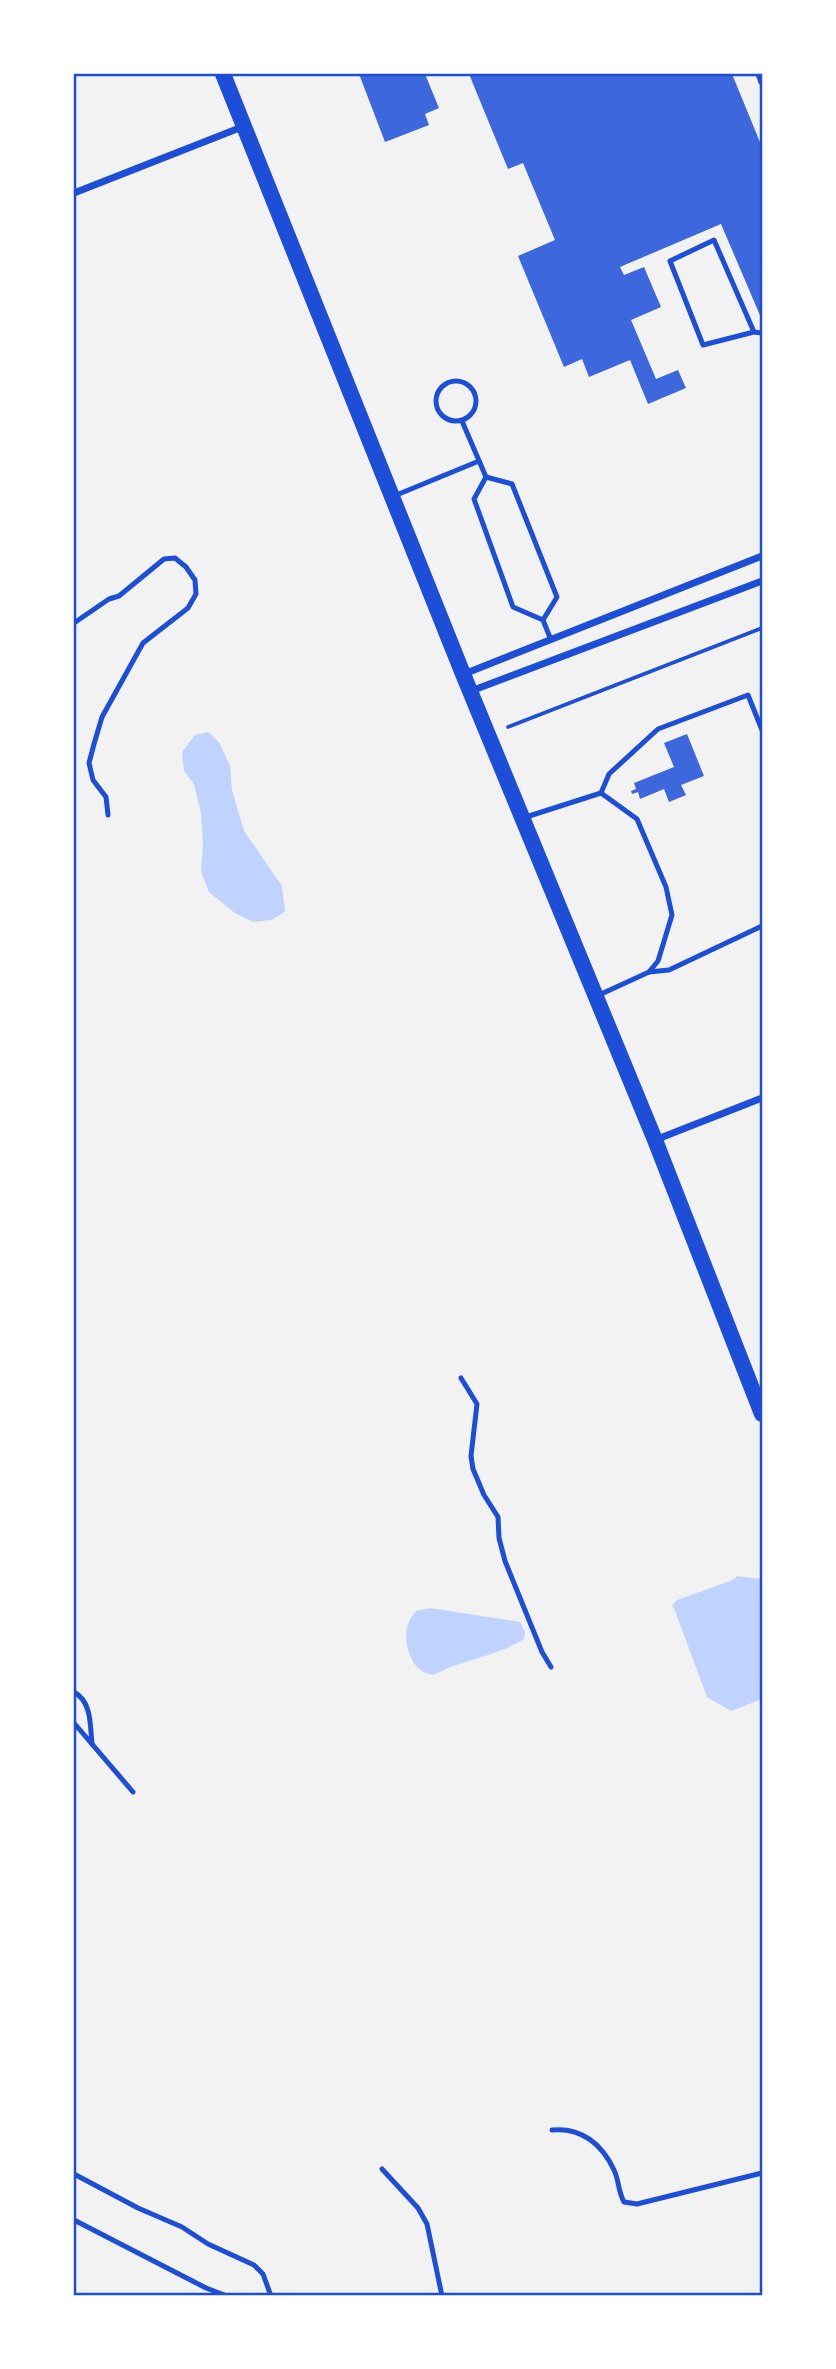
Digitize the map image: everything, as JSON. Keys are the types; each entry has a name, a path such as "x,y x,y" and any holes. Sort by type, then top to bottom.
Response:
{"main road":[{"path":"223,74 463,674 654,1140 762,1415"}],"street":[{"path":"759,74 762,82"},
{"path":"74,193 242,127"},
{"path":"463,674 762,556"},
{"path":"470,691 762,581"},
{"path":"654,1140 762,1098"}],"lane":[{"path":"754,332 714,240 670,261 703,345 754,332 762,333"},
{"path":"452,381 466,383 476,400 473,413 462,421 444,417 437,407 437,394 452,381"},
{"path":"462,421 486,477"},
{"path":"392,497 479,461"},
{"path":"486,477 512,484 557,597 543,620"},
{"path":"486,477 474,499 513,607 543,620 551,640"},
{"path":"74,623 109,599 119,596 164,559 175,558 195,580 196,594 188,608 143,643 102,718 89,763 93,780 106,797 108,816"},
{"path":"523,818 601,793 609,774 658,729 748,695 762,730"},
{"path":"601,793 637,819 666,887 672,915 658,961 649,972"},
{"path":"596,997 649,972 669,970 762,926"},
{"path":"461,1378 477,1404 472,1469 498,1517 499,1538 505,1561 542,1652 551,1667"},
{"path":"74,1692 89,1710 92,1744"},
{"path":"74,1723 133,1791"},
{"path":"552,2130 567,2129 586,2136 597,2144 616,2172 619,2192 624,2202 637,2204 762,2173"},
{"path":"383,2169 418,2208 427,2224 442,2295"},
{"path":"74,2174 126,2203 182,2227 208,2244 254,2265 263,2274 271,2295"},
{"path":"74,2220 206,2288 227,2295"}],"path":[{"path":"508,727 762,628"}],"water":[{"path":"208,732 219,742 230,766 232,790 244,831 282,886 285,912 271,920 253,922 235,913 209,892 201,871 201,813 194,784 184,771 182,752 195,735"},
{"path":"737,1576 762,1579 762,1699 731,1711 707,1697 672,1606 677,1600 733,1580"},
{"path":"430,1608 520,1622 525,1632 524,1639 437,1674 429,1674 414,1663 408,1651 406,1636 408,1623 416,1611"}],"building":[{"path":"359,74 425,74 439,108 425,114 429,125 385,142"},
{"path":"469,74 732,74 762,147 762,320 721,224 620,267 624,275 644,267 661,307 631,320 656,379 678,370 686,388 648,404 630,360 589,377 582,359 564,367 518,256 555,240 523,163 508,169"},
{"path":"687,734 704,776 681,785 686,795 669,802 664,789 640,799 638,792 632,794 631,791 636,789 634,783 674,767 664,743"}]}
